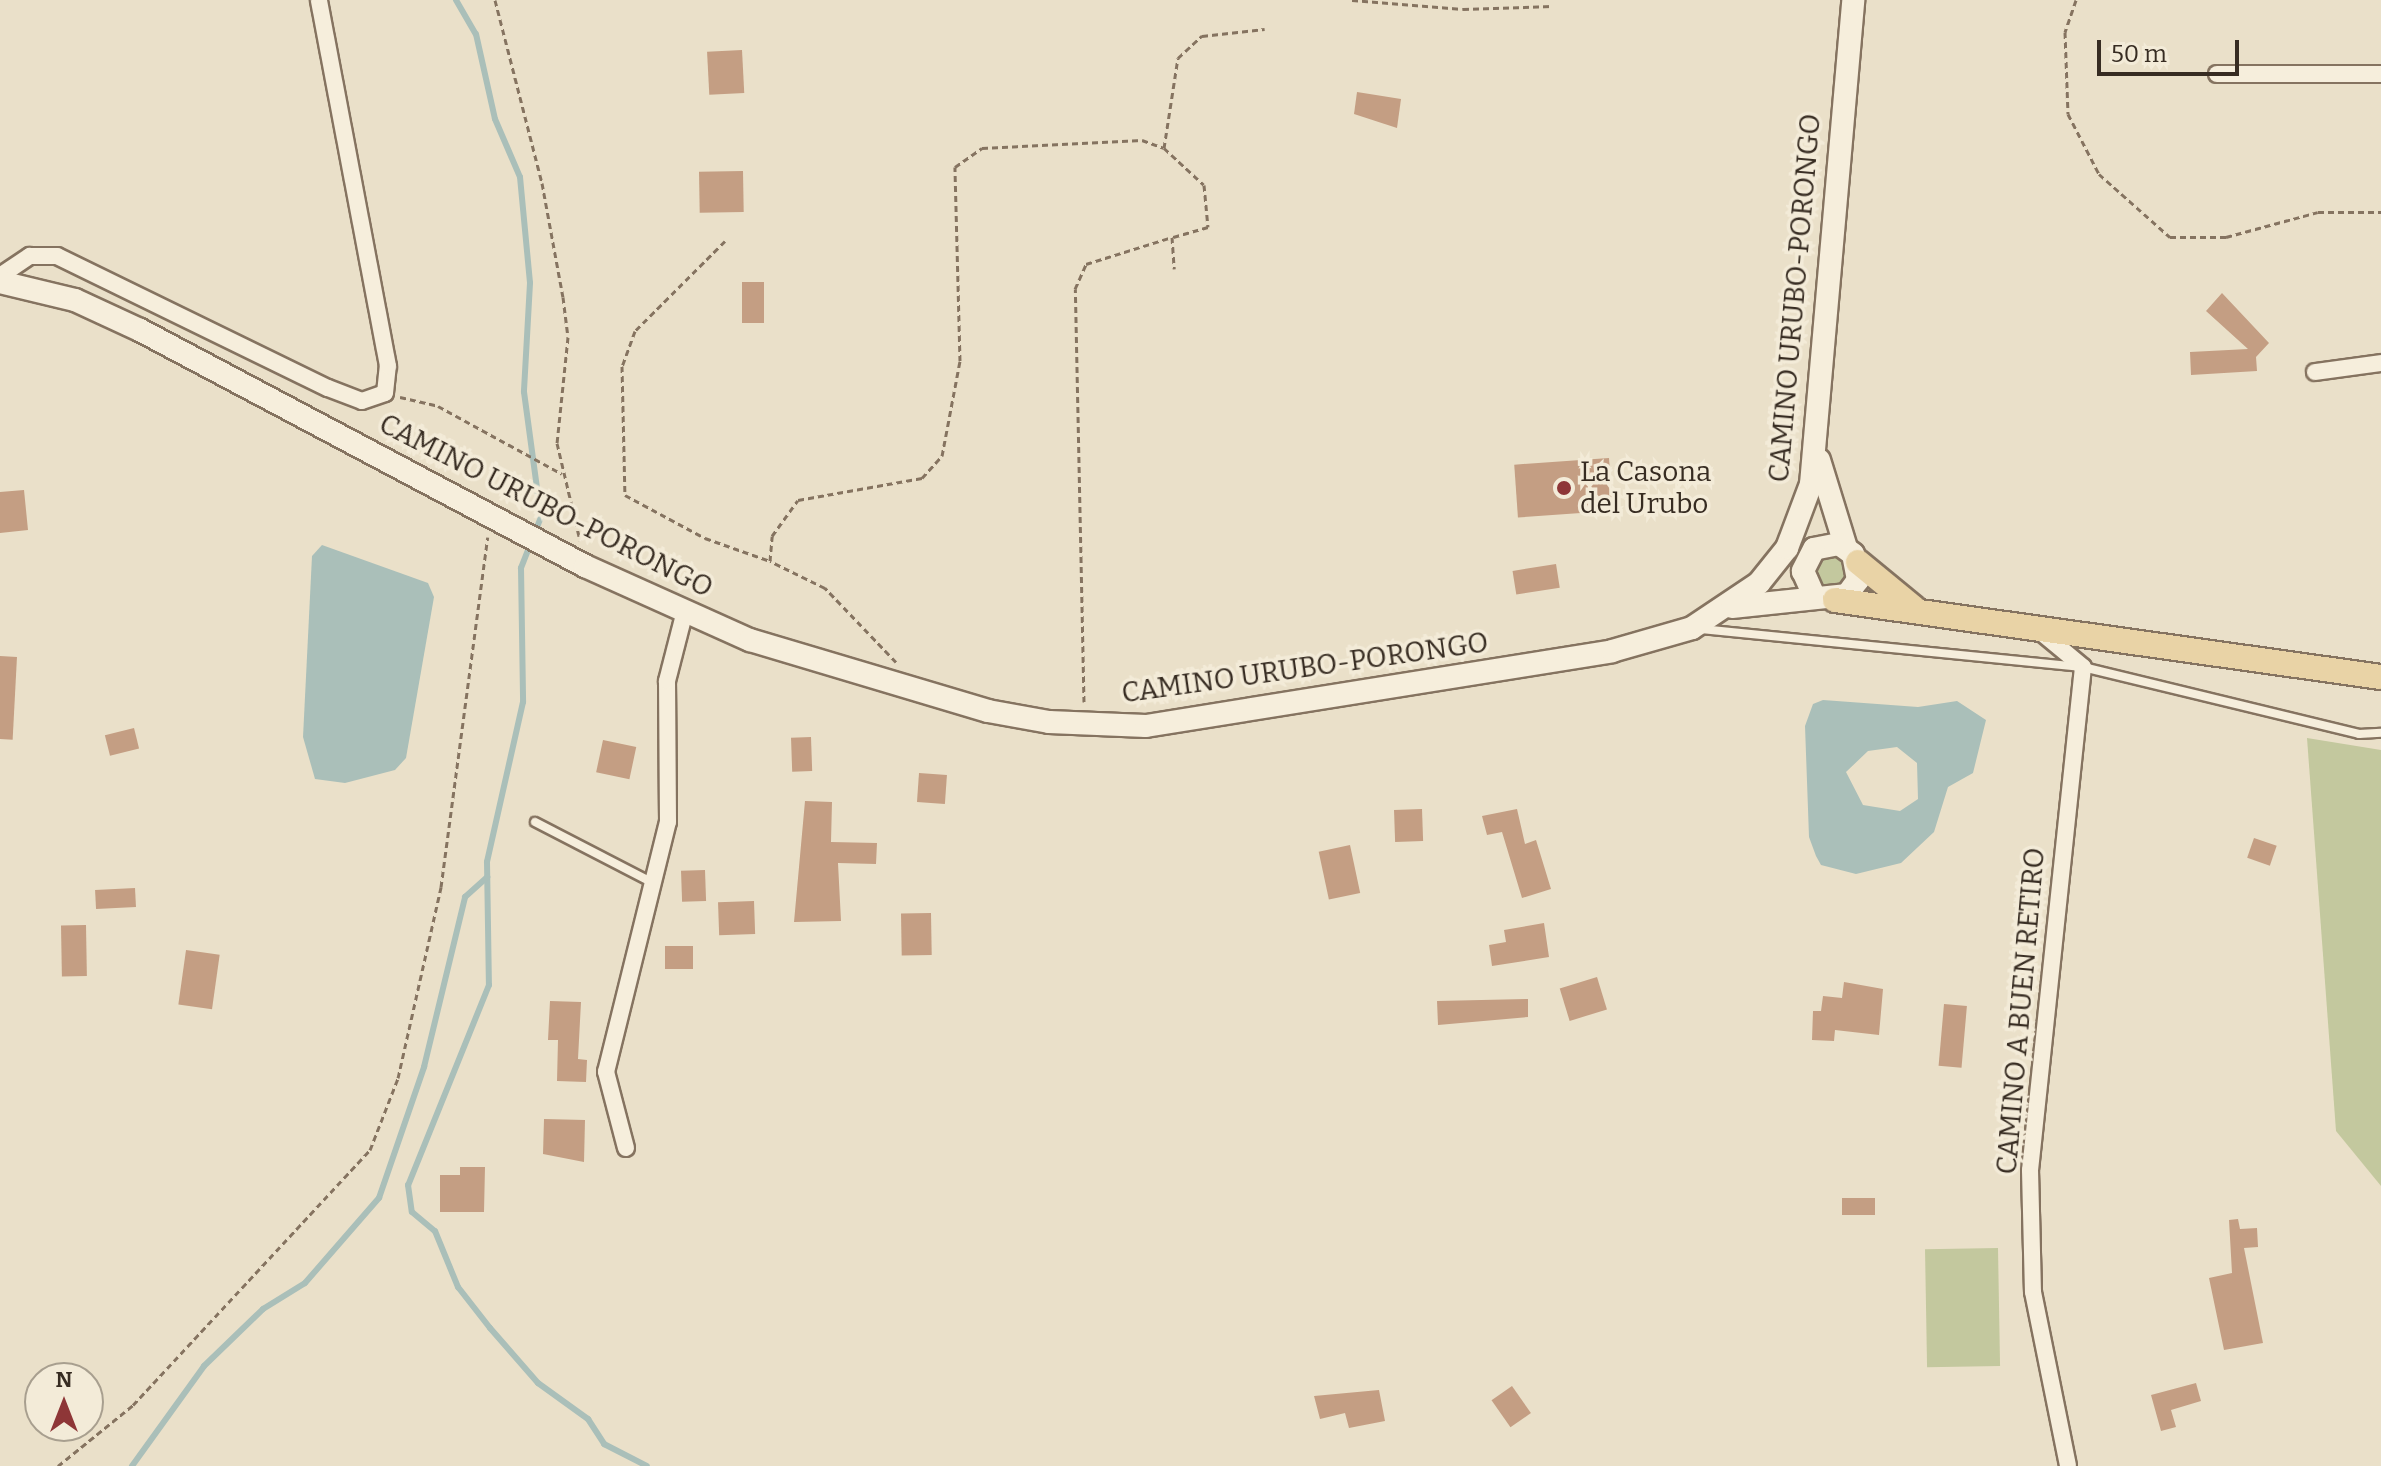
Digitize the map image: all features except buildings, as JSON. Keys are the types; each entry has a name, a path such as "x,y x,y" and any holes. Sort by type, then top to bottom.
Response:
{"main road":[{"name":"CAMINO URUBO-PORONGO","path":"0,279 75,300 140,330 585,566 750,640 988,711 1085,725 1146,726 1612,651 1692,628 1731,608 1787,548 1811,484 1853,0"},
{"path":"1731,608 1824,596 1854,588 1852,555 1815,444"},
{"path":"1811,484 1808,555 1803,571 1824,596 2381,677"},
{"path":"1808,555 1822,545 1852,555 1914,608"}],"street":[{"path":"0,279 30,256 57,256 328,388 362,401 385,393 388,366 319,0"},
{"path":"2217,74 2381,74"},
{"path":"2315,372 2381,363"},
{"path":"626,1148 606,1072 668,822 667,681 685,611"},
{"path":"2036,628 2083,667"},
{"name":"CAMINO A BUEN RETIRO","path":"2068,1466 2033,1292 2030,1170 2083,667"}],"lane":[{"path":"1692,628 2083,667 2359,734 2381,733"},
{"path":"535,822 654,884"}],"path":[{"path":"495,0 563,297 568,337 556,414 563,474 585,566"},
{"path":"1352,0 1463,9 1552,6"},
{"path":"2076,0 2065,32 2068,114 2099,174 2170,237 2226,237 2318,212 2381,212"},
{"path":"1164,148 1169,84 1183,51 1227,28 1265,29"},
{"path":"770,561 772,536 798,500 922,478 942,456 960,361 953,184 966,154 1142,140 1164,148 1204,185 1208,227 1086,264 1075,289 1085,725"},
{"path":"1172,237 1174,269"},
{"path":"725,241 635,331 622,366 625,495 705,538 770,561 825,588 855,614 909,687"},
{"path":"385,393 438,406 563,474"},
{"path":"58,1466 133,1405 370,1150 398,1078 441,887 498,520"}],"green space":[{"path":"1831,557 1842,561 1846,572 1842,583 1831,587 1820,583 1816,572 1820,561"},
{"path":"2307,738 2381,750 2381,1186 2336,1131"},
{"path":"1998,1248 2000,1366 1927,1367 1925,1249"}],"water":[{"path":"322,545 428,583 434,597 406,758 395,770 345,783 315,779 303,737 312,556"},
{"path":"1823,700 1918,707 1957,701 1986,720 1973,773 1948,787 1934,832 1901,863 1856,874 1821,865 1816,856 1809,837 1805,726 1813,704","holes":["1897,747 1917,763 1918,799 1900,811 1863,805 1846,772 1868,751"]}],"waterway":[{"path":"456,0 476,34 495,119 520,177 530,283 524,392 541,517 521,568 523,702 487,862 489,985 408,1185 412,1212 435,1231 458,1287 490,1328 538,1383 588,1419 604,1444 647,1466"},
{"path":"132,1466 204,1366 263,1309 305,1283 379,1198 424,1067 465,897 487,877"}],"place":[{"name":"La Casona del Urubo","path":"1564,488"}]}
